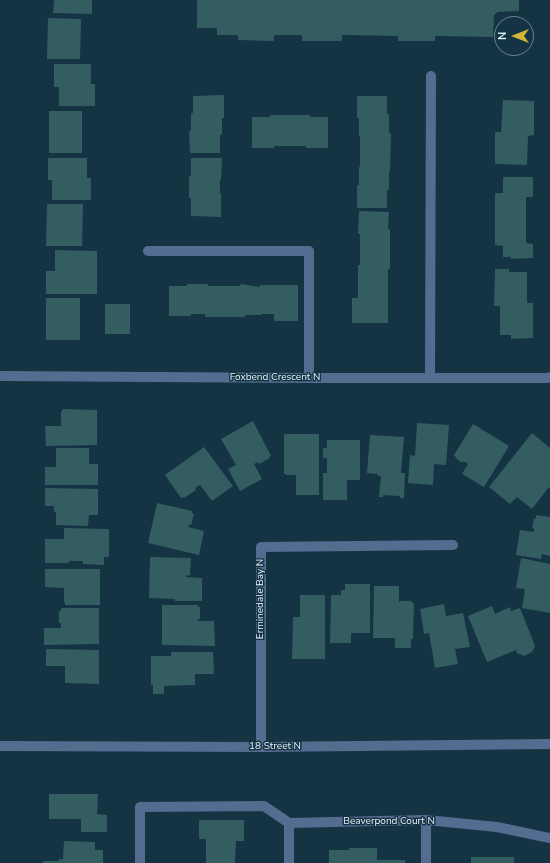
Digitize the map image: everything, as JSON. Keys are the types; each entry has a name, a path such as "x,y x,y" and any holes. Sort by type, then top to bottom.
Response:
{"street":[{"path":"430,378 431,76"},
{"path":"148,251 309,251 309,378"},
{"name":"Foxbend Crescent N","path":"0,376 309,378 550,377"},
{"name":"Erminedale Bay N","path":"261,747 261,547 453,545"},
{"name":"18 Street N","path":"0,746 261,747 550,744"},
{"path":"140,863 140,807 264,806 290,823 289,863"},
{"path":"426,820 426,863"},
{"name":"Beaverpond Court N","path":"290,823 426,820 497,827 550,838"}],"building":[{"path":"54,0 92,0 92,14 53,13"},
{"path":"197,0 519,0 519,11 498,12 494,15 493,37 435,36 435,41 398,41 398,36 342,35 342,41 302,41 302,35 274,35 274,41 238,40 238,35 217,35 217,28 197,28"},
{"path":"48,18 81,19 80,59 47,59"},
{"path":"54,64 91,64 91,84 95,84 95,106 59,106 59,87 54,87"},
{"path":"224,95 224,118 222,118 222,135 220,135 220,153 190,153 189,131 191,131 193,96"},
{"path":"357,96 387,96 389,133 391,133 387,208 357,208 357,185 359,185 360,167 360,136 359,118 357,118"},
{"path":"503,100 534,101 534,135 528,136 527,165 495,164 495,132 501,132"},
{"path":"49,111 82,111 82,153 49,153"},
{"path":"270,115 310,115 310,117 328,117 328,148 274,146 274,148 252,148 252,117 270,117"},
{"path":"48,158 87,158 87,178 91,178 91,200 52,200 52,180 48,180"},
{"path":"191,158 222,158 220,180 221,217 191,216 189,176 191,176"},
{"path":"503,177 533,177 533,197 526,197 526,243 533,244 533,258 511,259 511,257 503,257 503,246 495,245 495,193 503,193"},
{"path":"47,204 83,204 82,246 46,246"},
{"path":"359,211 389,212 388,229 390,229 390,269 388,269 388,323 352,323 352,298 358,298 358,265 360,265 360,234 358,234"},
{"path":"55,250 97,251 97,294 46,294 46,271 55,271"},
{"path":"495,269 509,269 509,272 527,272 527,303 533,303 533,338 511,339 511,335 500,335 500,306 494,306"},
{"path":"187,284 208,284 208,286 240,286 241,284 260,287 260,285 298,285 298,321 274,321 274,314 245,315 245,317 205,317 205,314 191,314 191,316 169,316 169,286 187,286"},
{"path":"46,298 80,298 80,340 46,340"},
{"path":"105,304 130,304 130,334 105,334"},
{"path":"62,409 97,410 97,445 46,446 45,426 61,426"},
{"path":"253,421 271,456 259,464 258,462 254,464 262,479 240,491 228,469 236,465 221,439"},
{"path":"417,423 449,425 446,465 434,464 433,485 408,483 410,455 415,456"},
{"path":"473,424 509,446 484,487 462,474 468,464 461,462 454,455"},
{"path":"532,433 550,448 550,488 549,487 532,509 517,497 510,504 489,487"},
{"path":"284,434 319,434 319,495 296,495 296,475 284,474"},
{"path":"370,435 404,437 401,473 405,473 404,498 400,498 400,496 383,495 383,497 379,497 381,476 378,476 378,474 367,473"},
{"path":"327,440 360,440 360,480 347,480 347,500 323,500 323,473 327,473 327,458 323,458 323,448 327,448"},
{"path":"204,447 233,486 212,501 200,485 195,488 196,490 184,498 181,498 165,475"},
{"path":"56,448 89,448 89,464 98,464 98,485 45,485 45,467 56,467"},
{"path":"45,488 98,489 98,515 89,515 88,526 56,525 56,512 54,512 54,506 45,506"},
{"path":"157,503 192,511 194,514 191,525 188,527 204,531 199,555 148,543"},
{"path":"536,515 550,517 550,556 542,554 541,559 516,555 520,530 534,532 532,527"},
{"path":"64,528 109,529 109,557 104,557 104,565 83,564 83,561 69,561 69,563 45,563 45,539 64,539"},
{"path":"150,557 191,558 190,576 186,575 186,577 202,578 202,601 175,601 175,599 149,598"},
{"path":"521,558 550,564 550,613 522,608 525,589 516,588"},
{"path":"45,569 100,569 100,605 65,605 64,588 45,587"},
{"path":"345,584 370,584 370,633 351,633 351,643 330,643 331,595 341,595 341,590 345,590"},
{"path":"374,586 399,586 399,602 412,601 412,603 414,603 413,639 411,639 411,648 395,648 395,638 373,638"},
{"path":"300,595 325,595 325,659 292,659 293,617 300,617"},
{"path":"444,604 446,616 463,613 470,647 455,649 458,664 435,668 429,633 424,634 420,609"},
{"path":"162,605 198,605 198,607 200,607 200,619 198,619 198,621 214,621 215,646 162,645"},
{"path":"492,606 495,614 510,607 511,611 520,608 535,646 532,652 524,656 517,653 516,650 487,662 468,616"},
{"path":"61,608 99,608 99,644 44,645 44,628 61,628 61,623 59,623 59,611 61,611"},
{"path":"46,649 99,650 99,684 65,683 65,666 46,666"},
{"path":"171,652 213,652 214,674 195,674 195,685 164,686 164,694 153,694 153,685 151,685 151,656 171,656"},
{"path":"49,794 98,794 97,814 107,815 107,832 81,832 81,819 49,819"},
{"path":"199,820 244,820 244,841 236,841 235,863 206,863 206,839 199,839"},
{"path":"64,841 95,842 95,850 103,850 103,863 43,863 43,861 59,861 59,859 63,859"},
{"path":"349,848 377,848 377,860 405,860 405,863 329,863 329,850 349,850"},
{"path":"471,857 514,857 514,863 471,863"}]}
